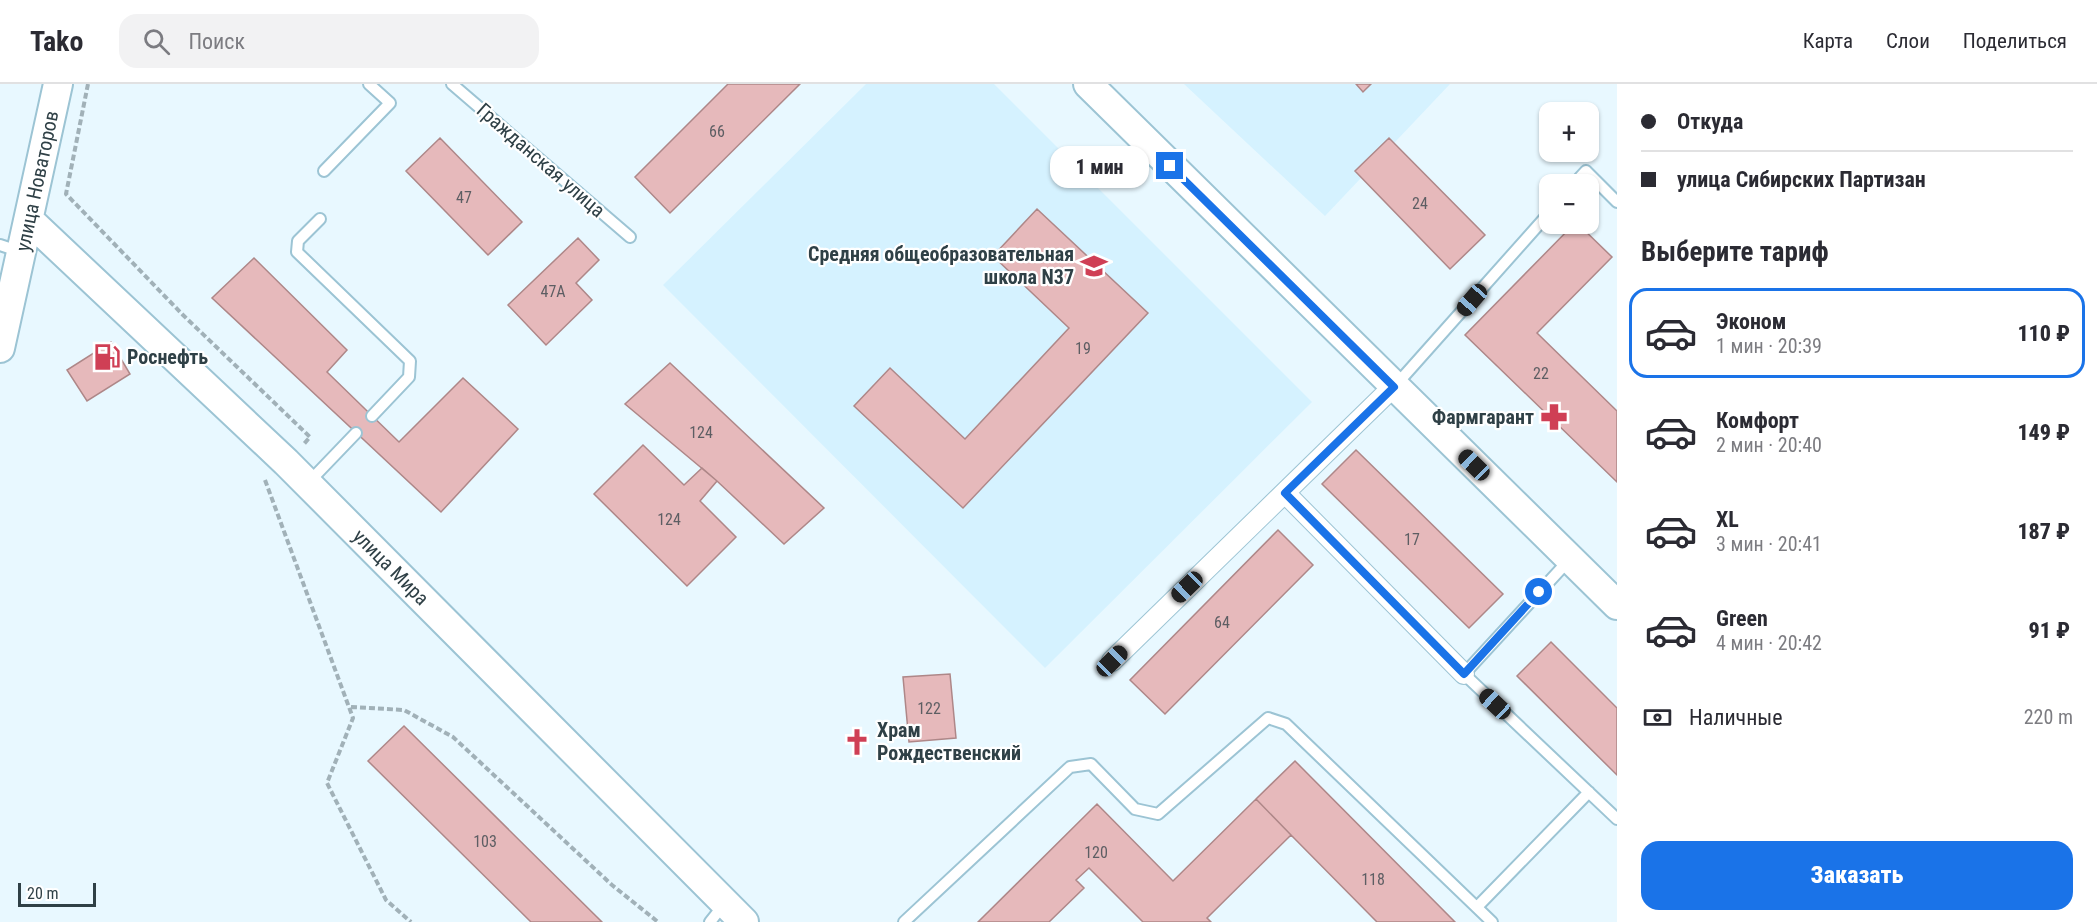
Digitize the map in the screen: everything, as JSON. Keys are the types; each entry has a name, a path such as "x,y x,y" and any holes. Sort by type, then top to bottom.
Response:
{"main road":[{"name":"улица Новаторов","path":"0,348 11,249 29,220 58,84"},
{"path":"1089,85 1617,605"},
{"name":"улица Мира","path":"29,220 308,483 727,916"}],"street":[{"path":"1112,661 1394,387"},
{"path":"1285,493 1464,674"}],"lane":[{"path":"324,171 390,103 369,84"},
{"name":"Гражданская улица","path":"452,84 630,237"},
{"path":"1599,184 1617,202"},
{"path":"320,219 298,241 297,252 410,361 409,377 372,416"},
{"path":"1394,387 1539,224"},
{"path":"308,483 356,433"},
{"path":"1570,559 1464,674 1617,819"},
{"path":"904,922 1070,767 1091,764 1135,809 1158,814 1269,718 1286,724 1492,922"},
{"path":"1477,907 1589,792"}],"path":[{"path":"88,84 66,194 183,315 310,437 265,480 351,707 353,718 327,783 386,900 411,922"},
{"path":"351,707 404,710 453,737 612,885 658,922"}],"shaded area":[{"path":"866,84 994,84 1312,402 1045,668 663,285"},
{"path":"1184,84 1450,84 1325,216"}],"building":[{"path":"728,84 800,84 670,213 635,177"},
{"path":"1356,84 1371,84 1363,92"},
{"path":"440,138 522,222 488,255 406,171"},
{"path":"1389,138 1485,235 1450,269 1355,171"},
{"path":"1037,209 1148,313 963,508 854,406 890,368 965,439 1069,328 993,256"},
{"path":"1564,234 1588,234 1612,257 1537,333 1617,411 1617,482 1465,335"},
{"path":"578,238 599,260 576,283 592,300 546,345 508,305"},
{"path":"254,258 347,350 327,372 399,442 463,378 518,429 441,512 212,298"},
{"path":"111,342 130,374 87,401 67,370"},
{"path":"670,363 824,508 784,544 717,481 625,404"},
{"path":"643,445 684,485 702,468 717,481 700,501 736,537 687,586 594,494"},
{"path":"1356,450 1503,594 1469,628 1322,484"},
{"path":"1278,530 1313,565 1165,714 1130,680"},
{"path":"1551,642 1617,708 1617,775 1517,676"},
{"path":"950,674 956,738 909,742 903,677"},
{"path":"404,726 602,922 531,922 368,761"},
{"path":"1295,761 1455,922 1377,922 1256,799"},
{"path":"1256,799 1291,835 1207,918 1211,922 1143,922 1089,868 1076,880 1084,888 1049,922 978,922 1097,804 1173,881"}],"place":[{"name":"Средняя общеобразовательная школа N37","path":"1094,266"},
{"name":"Роснефть","path":"107,357"},
{"name":"Фармгарант","path":"1554,417"},
{"name":"Храм Рождественский","path":"857,742"}],"route":[{"path":"1170,166 1394,387 1285,493 1464,674 1539,592"}]}
